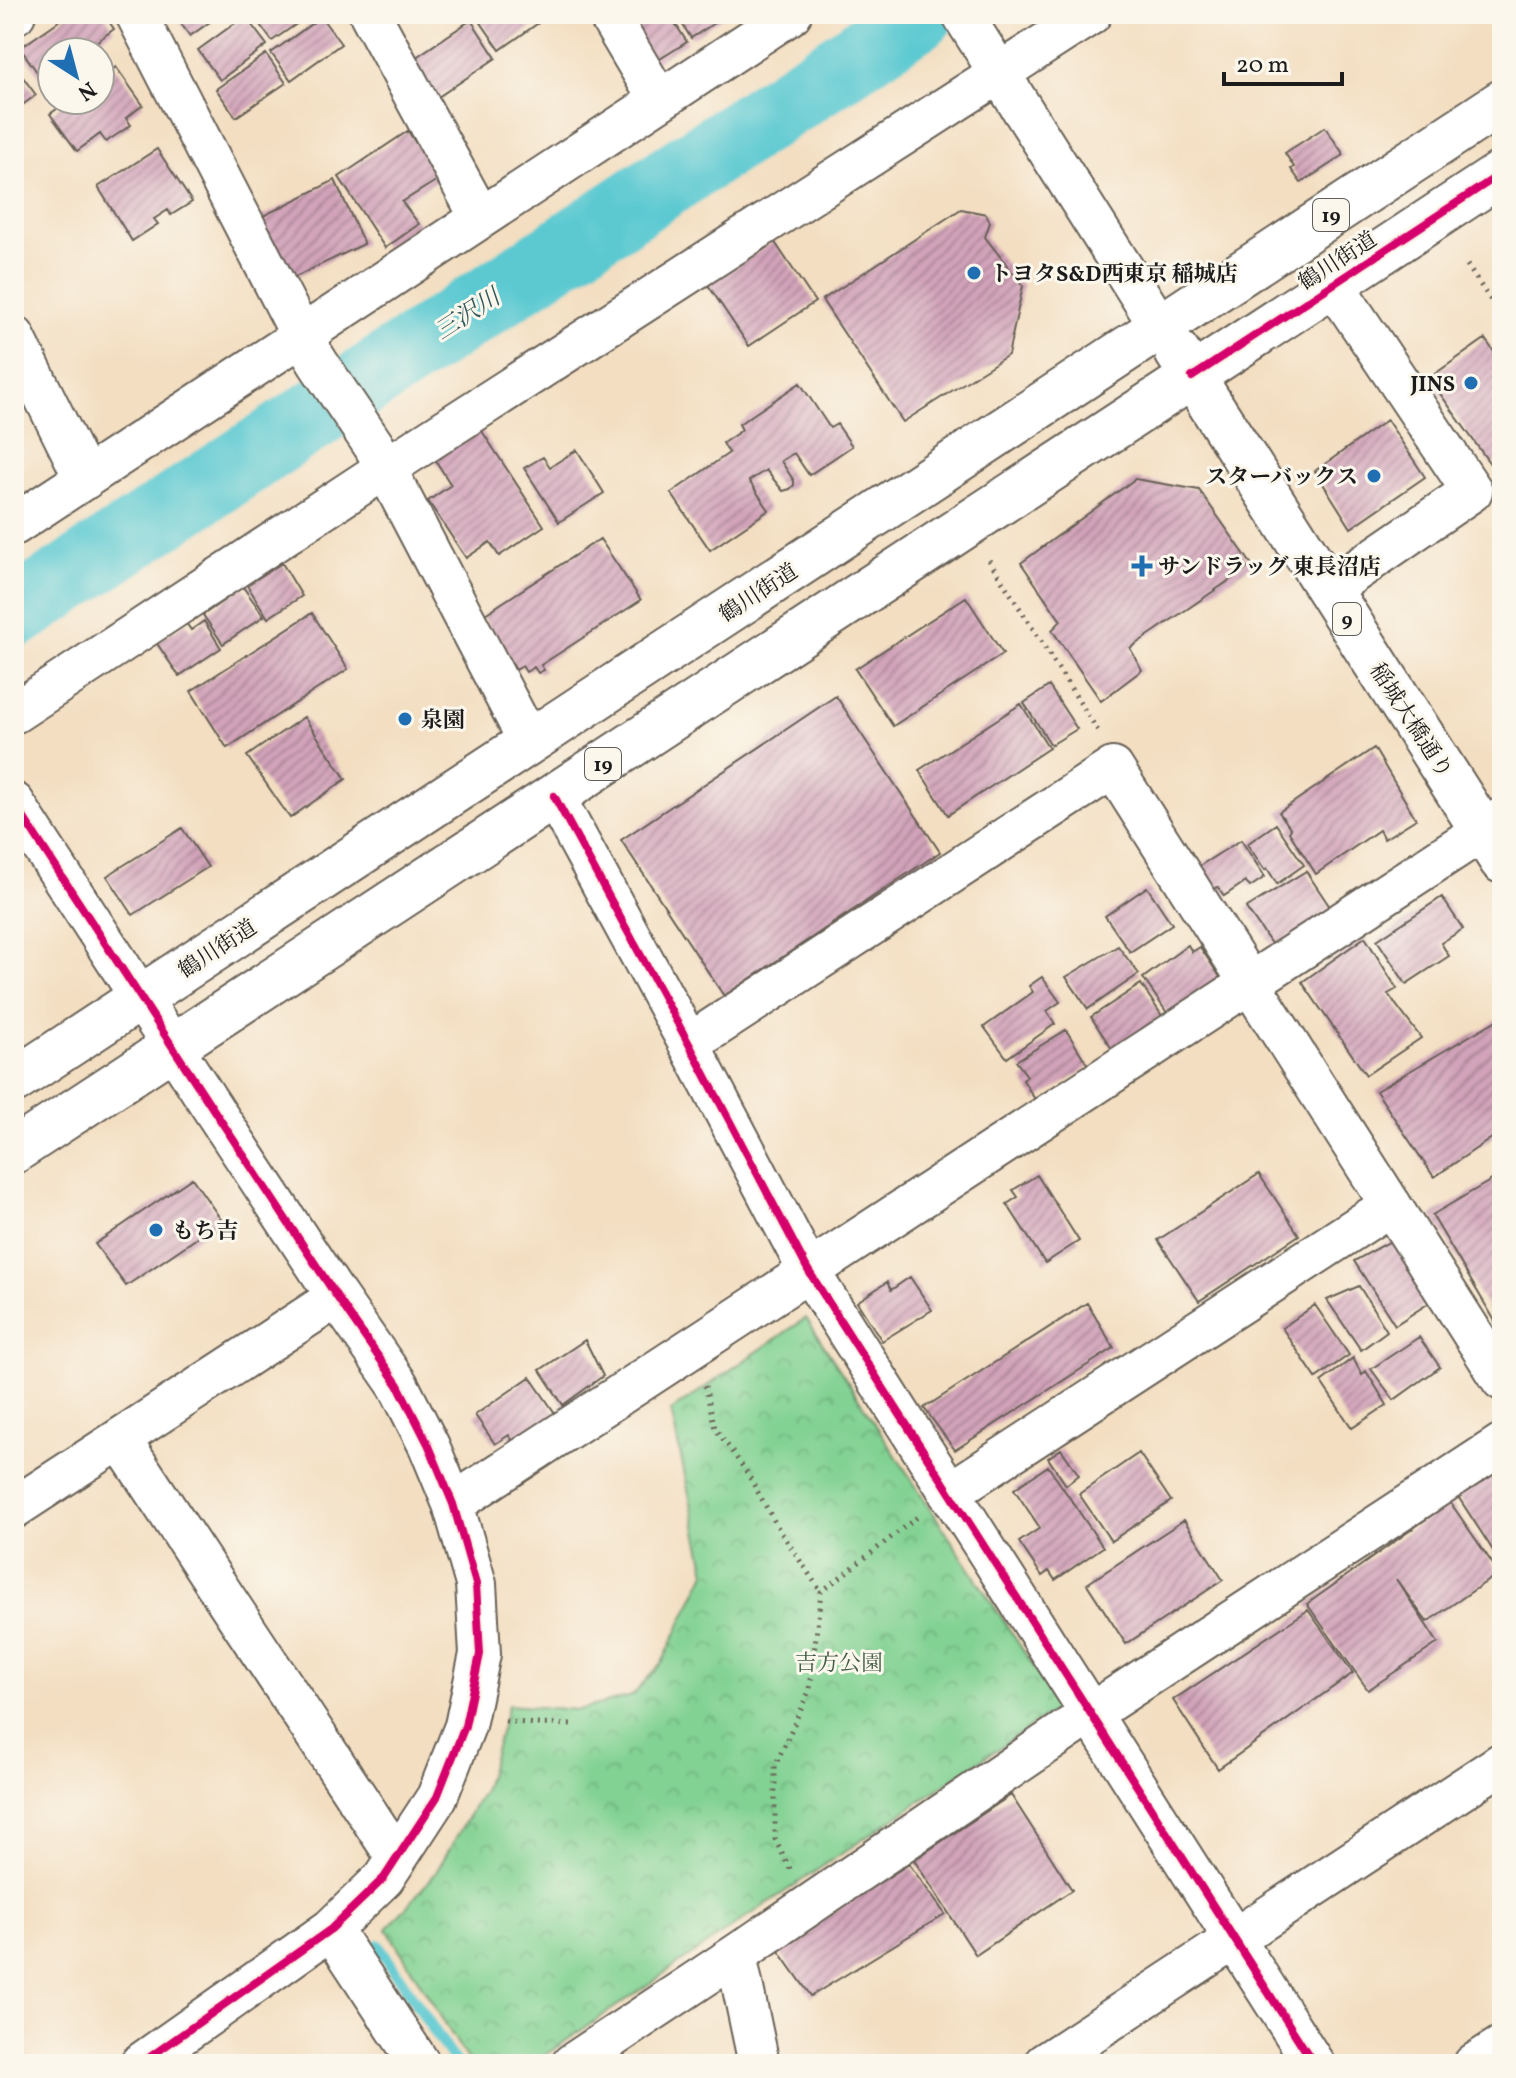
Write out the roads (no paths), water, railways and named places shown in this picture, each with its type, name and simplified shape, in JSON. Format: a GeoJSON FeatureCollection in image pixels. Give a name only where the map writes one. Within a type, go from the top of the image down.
{"type":"FeatureCollection","features":[{"type":"Feature","properties":{"kind":"main road","name":"鶴川街道"},"geometry":{"type":"LineString","coordinates":[[14,1081],[1502,102]]}},
{"type":"Feature","properties":{"kind":"main road","name":"鶴川街道"},"geometry":{"type":"LineString","coordinates":[[14,1151],[1502,173]]}},
{"type":"Feature","properties":{"kind":"main road","name":"9"},"geometry":{"type":"LineString","coordinates":[[1160,327],[1192,377]]}},
{"type":"Feature","properties":{"kind":"main road","name":"稲城大橋通り"},"geometry":{"type":"LineString","coordinates":[[1192,377],[1328,590],[1496,837]]}},
{"type":"Feature","properties":{"kind":"street"},"geometry":{"type":"LineString","coordinates":[[136,14],[310,350],[380,457],[529,742]]}},
{"type":"Feature","properties":{"kind":"street"},"geometry":{"type":"LineString","coordinates":[[370,14],[480,217]]}},
{"type":"Feature","properties":{"kind":"street"},"geometry":{"type":"LineString","coordinates":[[608,14],[659,100]]}},
{"type":"Feature","properties":{"kind":"street"},"geometry":{"type":"LineString","coordinates":[[14,525],[85,479],[310,350],[480,217],[791,14]]}},
{"type":"Feature","properties":{"kind":"street"},"geometry":{"type":"LineString","coordinates":[[962,14],[1160,327]]}},
{"type":"Feature","properties":{"kind":"street"},"geometry":{"type":"LineString","coordinates":[[14,713],[380,457],[992,60],[1091,14]]}},
{"type":"Feature","properties":{"kind":"street"},"geometry":{"type":"LineString","coordinates":[[1328,590],[1472,491],[1333,284]]}},
{"type":"Feature","properties":{"kind":"street"},"geometry":{"type":"LineString","coordinates":[[14,336],[85,479]]}},
{"type":"Feature","properties":{"kind":"street"},"geometry":{"type":"LineString","coordinates":[[689,1044],[1113,768],[1502,1380]]}},
{"type":"Feature","properties":{"kind":"street"},"geometry":{"type":"LineString","coordinates":[[554,796],[808,1270],[1314,2064]]}},
{"type":"Feature","properties":{"kind":"street"},"geometry":{"type":"LineString","coordinates":[[14,803],[337,1297],[398,1385],[429,1446],[453,1504],[476,1584],[480,1654],[465,1726],[437,1797],[384,1878],[331,1929],[140,2064]]}},
{"type":"Feature","properties":{"kind":"street"},"geometry":{"type":"LineString","coordinates":[[453,1504],[1250,982],[1496,837]]}},
{"type":"Feature","properties":{"kind":"street"},"geometry":{"type":"LineString","coordinates":[[949,1493],[1391,1205]]}},
{"type":"Feature","properties":{"kind":"street"},"geometry":{"type":"LineString","coordinates":[[14,1508],[337,1297]]}},
{"type":"Feature","properties":{"kind":"street"},"geometry":{"type":"LineString","coordinates":[[120,1439],[397,1858]]}},
{"type":"Feature","properties":{"kind":"street"},"geometry":{"type":"LineString","coordinates":[[572,2064],[1090,1714],[1502,1444]]}},
{"type":"Feature","properties":{"kind":"street"},"geometry":{"type":"LineString","coordinates":[[1044,2064],[1502,1763]]}},
{"type":"Feature","properties":{"kind":"street"},"geometry":{"type":"LineString","coordinates":[[331,1929],[420,2064]]}},
{"type":"Feature","properties":{"kind":"street"},"geometry":{"type":"LineString","coordinates":[[736,1955],[759,2064]]}},
{"type":"Feature","properties":{"kind":"street"},"geometry":{"type":"LineString","coordinates":[[1474,2064],[1502,2046]]}},
{"type":"Feature","properties":{"kind":"waterway","name":"三沢川"},"geometry":{"type":"LineString","coordinates":[[14,614],[920,14]]}},
{"type":"Feature","properties":{"kind":"waterway"},"geometry":{"type":"LineString","coordinates":[[378,1945],[456,2064]]}},
{"type":"Feature","properties":{"kind":"place","name":"トヨタS&D西東京 稲城店"},"geometry":{"type":"Point","coordinates":[974,273]}},
{"type":"Feature","properties":{"kind":"place","name":"JINS"},"geometry":{"type":"Point","coordinates":[1471,383]}},
{"type":"Feature","properties":{"kind":"place","name":"スターバックス"},"geometry":{"type":"Point","coordinates":[1374,476]}},
{"type":"Feature","properties":{"kind":"place","name":"サンドラッグ 東長沼店"},"geometry":{"type":"Point","coordinates":[1142,566]}},
{"type":"Feature","properties":{"kind":"place","name":"泉園"},"geometry":{"type":"Point","coordinates":[405,719]}},
{"type":"Feature","properties":{"kind":"place","name":"もち吉"},"geometry":{"type":"Point","coordinates":[156,1230]}},
{"type":"Feature","properties":{"kind":"park label","name":"吉方公園"},"geometry":{"type":"Point","coordinates":[839,1662]}}]}
